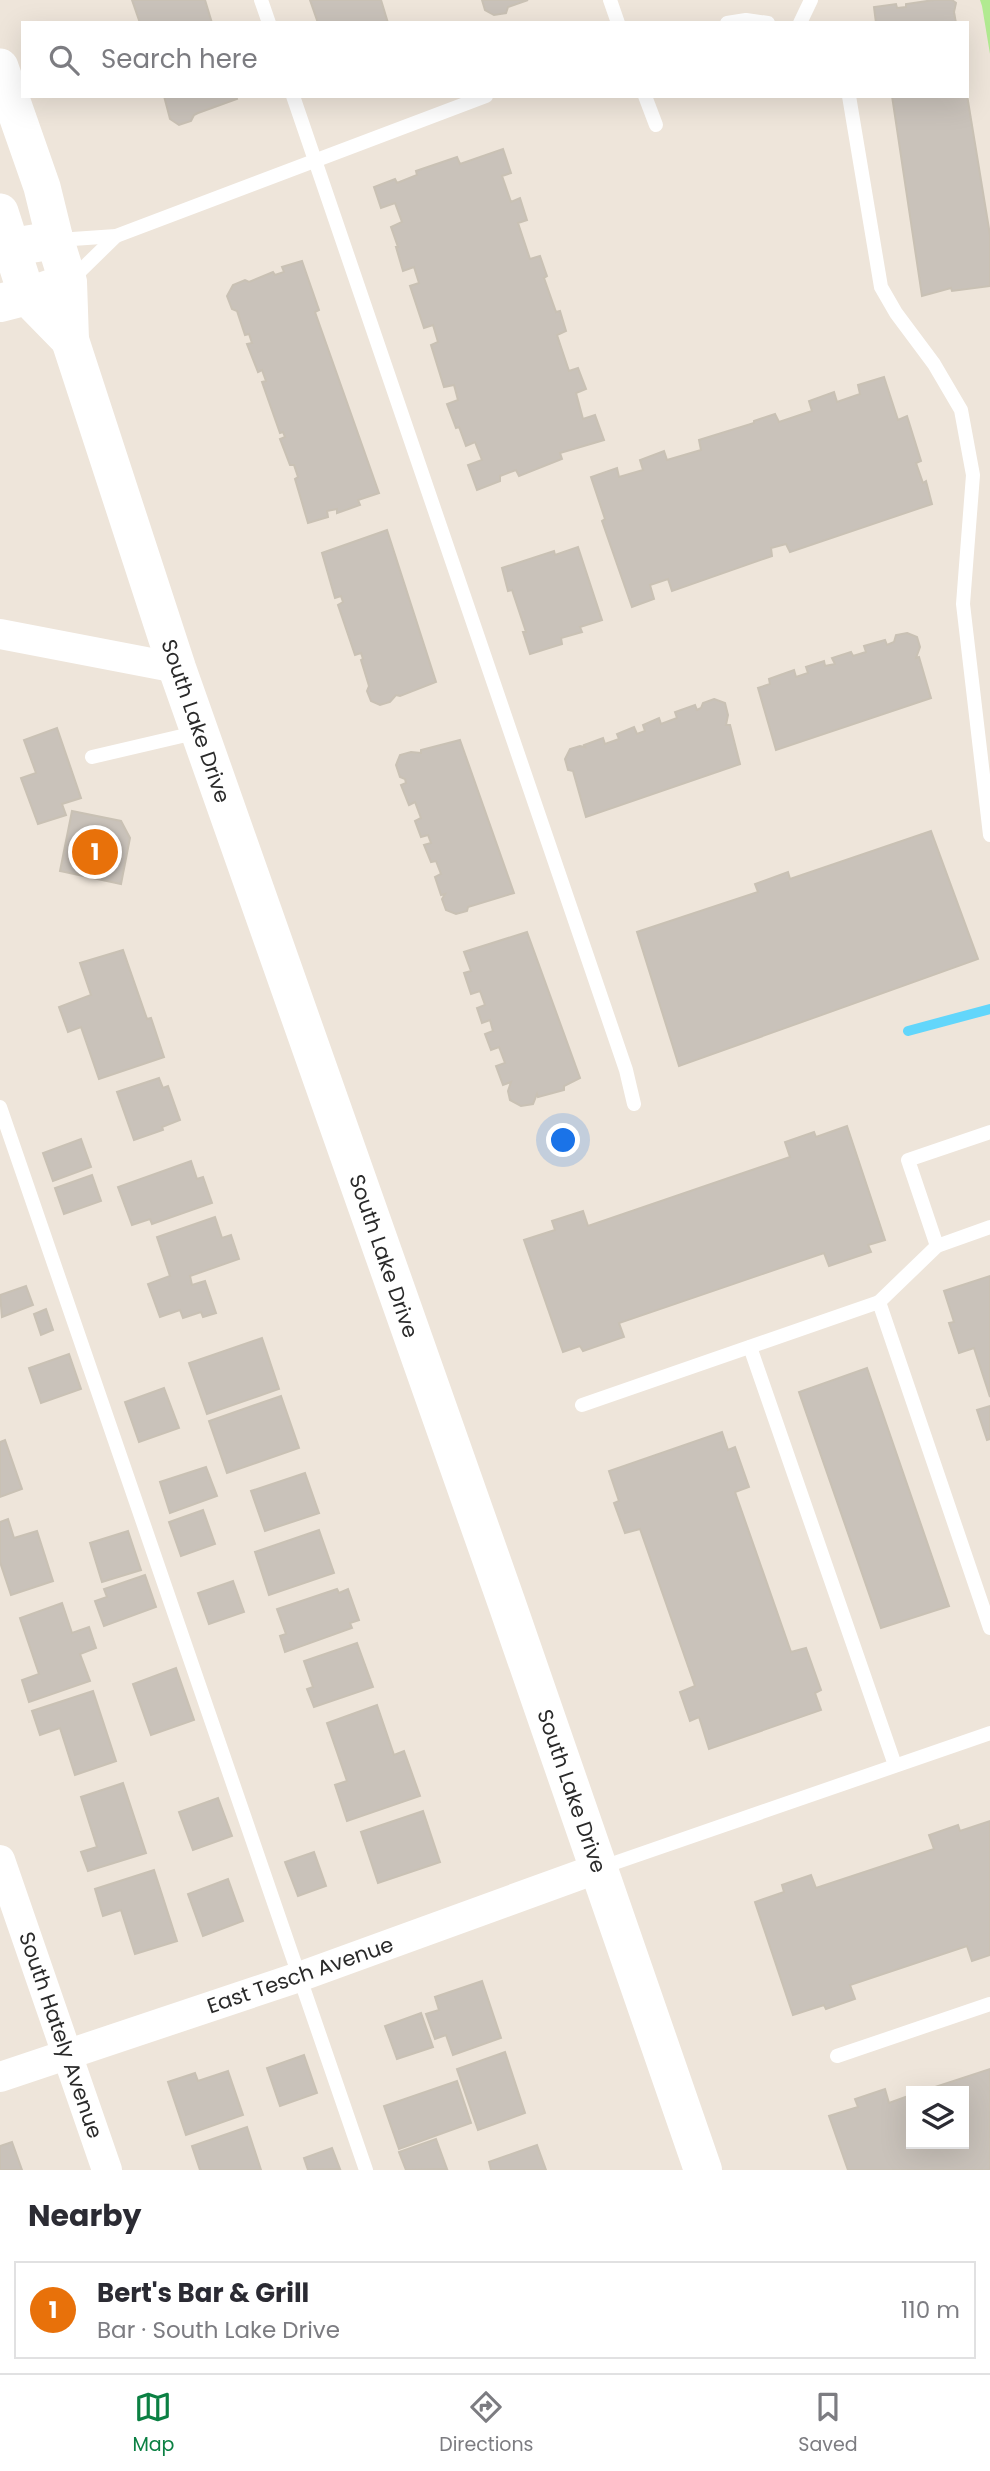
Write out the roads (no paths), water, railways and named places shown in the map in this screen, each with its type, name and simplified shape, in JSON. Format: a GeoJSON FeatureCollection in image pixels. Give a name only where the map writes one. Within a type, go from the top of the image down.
{"type":"FeatureCollection","features":[{"type":"Feature","properties":{"kind":"main road"},"geometry":{"type":"LineString","coordinates":[[6,248],[55,240]]}},
{"type":"Feature","properties":{"kind":"main road","name":"South Lake Drive"},"geometry":{"type":"LineString","coordinates":[[55,240],[68,282],[69,340],[177,668],[703,2170]]}},
{"type":"Feature","properties":{"kind":"main road","name":"South Lake Drive"},"geometry":{"type":"LineString","coordinates":[[13,299],[69,340]]}},
{"type":"Feature","properties":{"kind":"street","name":"South Lake Drive"},"geometry":{"type":"LineString","coordinates":[[0,67],[41,187],[55,240]]}},
{"type":"Feature","properties":{"kind":"street","name":"South Lake Drive"},"geometry":{"type":"LineString","coordinates":[[0,212],[13,299]]}},
{"type":"Feature","properties":{"kind":"street"},"geometry":{"type":"LineString","coordinates":[[13,299],[68,282]]}},
{"type":"Feature","properties":{"kind":"street"},"geometry":{"type":"LineString","coordinates":[[0,634],[177,668]]}},
{"type":"Feature","properties":{"kind":"street","name":"South Hately Avenue"},"geometry":{"type":"LineString","coordinates":[[0,1860],[69,2053],[107,2170]]}},
{"type":"Feature","properties":{"kind":"street","name":"East Tesch Avenue"},"geometry":{"type":"LineString","coordinates":[[0,2077],[299,1977],[599,1868]]}},
{"type":"Feature","properties":{"kind":"lane"},"geometry":{"type":"LineString","coordinates":[[261,0],[268,21]]}},
{"type":"Feature","properties":{"kind":"lane"},"geometry":{"type":"LineString","coordinates":[[610,0],[617,21]]}},
{"type":"Feature","properties":{"kind":"lane"},"geometry":{"type":"LineString","coordinates":[[801,21],[811,0]]}},
{"type":"Feature","properties":{"kind":"lane"},"geometry":{"type":"LineString","coordinates":[[294,98],[626,1070],[634,1104]]}},
{"type":"Feature","properties":{"kind":"lane"},"geometry":{"type":"LineString","coordinates":[[55,240],[116,236],[481,98]]}},
{"type":"Feature","properties":{"kind":"lane"},"geometry":{"type":"LineString","coordinates":[[646,98],[656,125]]}},
{"type":"Feature","properties":{"kind":"lane"},"geometry":{"type":"LineString","coordinates":[[849,98],[881,287],[896,313],[934,364],[961,410],[973,475],[963,604],[990,835]]}},
{"type":"Feature","properties":{"kind":"lane"},"geometry":{"type":"LineString","coordinates":[[68,282],[116,236]]}},
{"type":"Feature","properties":{"kind":"lane"},"geometry":{"type":"LineString","coordinates":[[92,757],[200,732]]}},
{"type":"Feature","properties":{"kind":"lane"},"geometry":{"type":"LineString","coordinates":[[0,1107],[366,2170]]}},
{"type":"Feature","properties":{"kind":"lane"},"geometry":{"type":"LineString","coordinates":[[937,1246],[908,1160],[990,1132]]}},
{"type":"Feature","properties":{"kind":"lane"},"geometry":{"type":"LineString","coordinates":[[582,1405],[879,1303],[937,1246],[990,1227]]}},
{"type":"Feature","properties":{"kind":"lane"},"geometry":{"type":"LineString","coordinates":[[879,1303],[990,1628]]}},
{"type":"Feature","properties":{"kind":"lane"},"geometry":{"type":"LineString","coordinates":[[750,1347],[895,1765]]}},
{"type":"Feature","properties":{"kind":"lane"},"geometry":{"type":"LineString","coordinates":[[599,1868],[990,1733]]}},
{"type":"Feature","properties":{"kind":"lane"},"geometry":{"type":"LineString","coordinates":[[837,2056],[990,2004]]}},
{"type":"Feature","properties":{"kind":"waterway"},"geometry":{"type":"LineString","coordinates":[[908,1031],[990,1009]]}},
{"type":"Feature","properties":{"kind":"place","name":"Bert's Bar & Grill"},"geometry":{"type":"Point","coordinates":[95,852]}}]}
